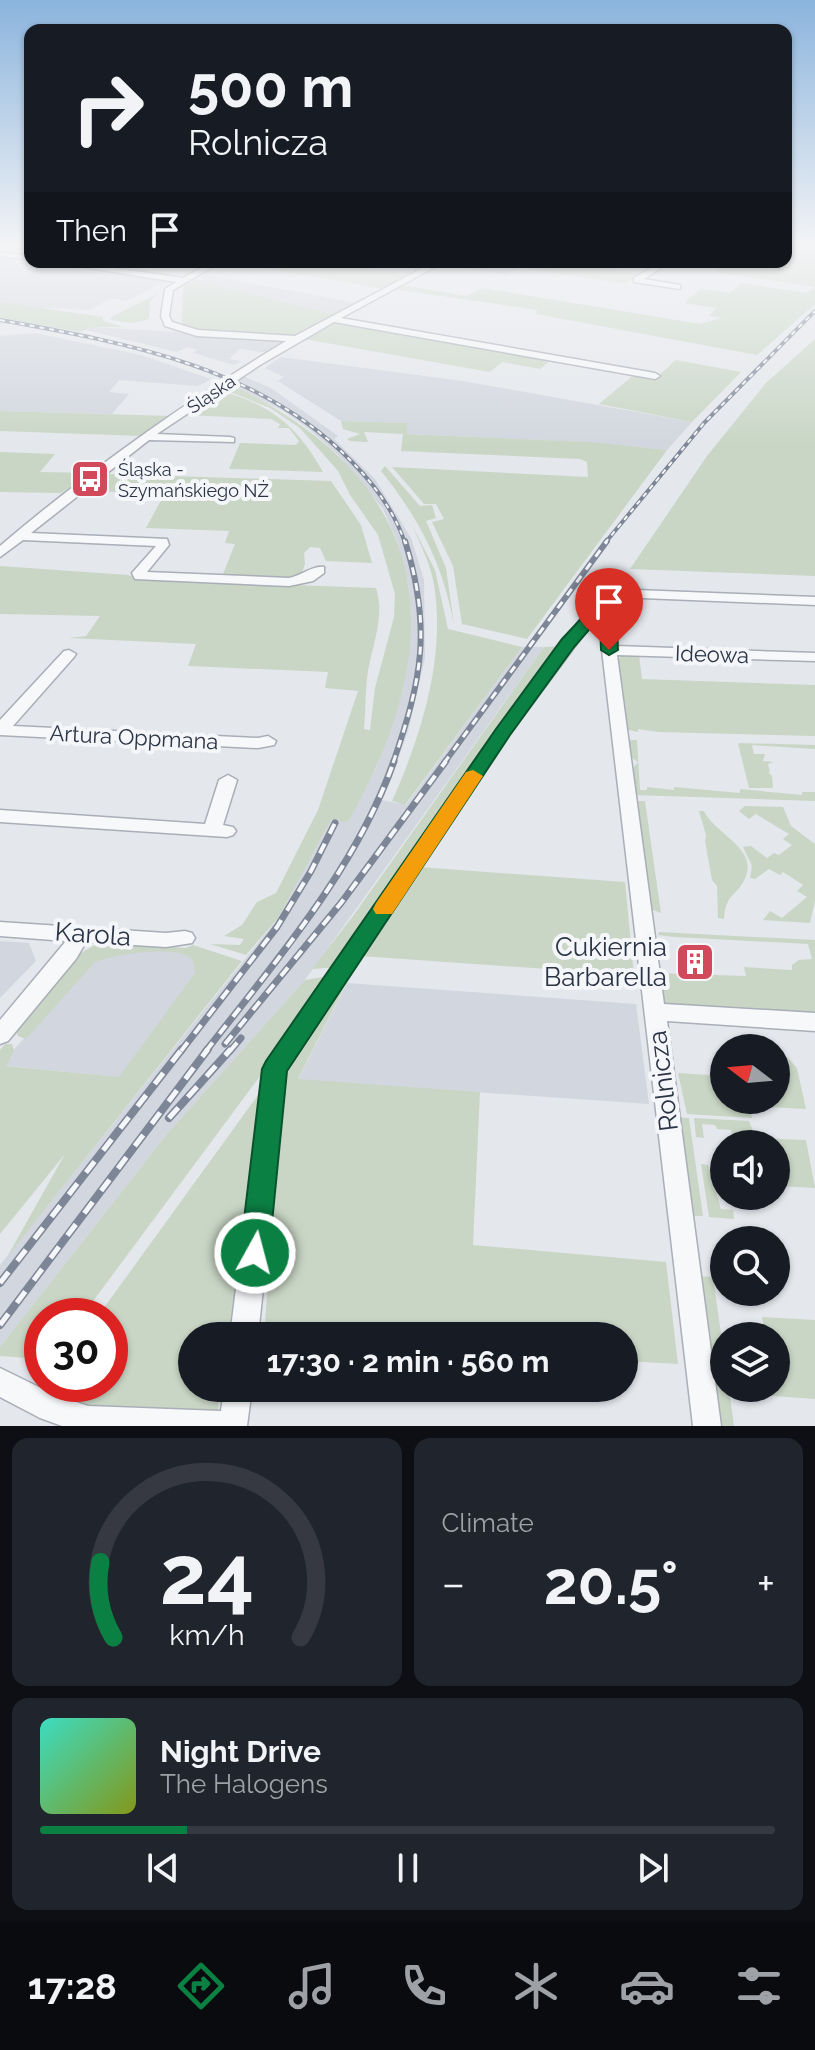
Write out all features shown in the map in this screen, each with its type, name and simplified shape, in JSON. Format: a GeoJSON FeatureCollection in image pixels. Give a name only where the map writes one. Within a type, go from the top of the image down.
{"type":"FeatureCollection","features":[{"type":"Feature","properties":{"kind":"street"},"geometry":{"type":"LineString","coordinates":[[165,312],[168,324],[197,333],[296,339]]}},
{"type":"Feature","properties":{"kind":"street","name":"Śląska"},"geometry":{"type":"LineString","coordinates":[[0,553],[62,499],[149,437],[296,339],[347,312]]}},
{"type":"Feature","properties":{"kind":"street"},"geometry":{"type":"LineString","coordinates":[[333,319],[655,376]]}},
{"type":"Feature","properties":{"kind":"street"},"geometry":{"type":"LineString","coordinates":[[149,437],[230,440]]}},
{"type":"Feature","properties":{"kind":"street"},"geometry":{"type":"LineString","coordinates":[[19,536],[159,541],[163,545],[139,573],[140,576],[289,582],[308,578],[319,570]]}},
{"type":"Feature","properties":{"kind":"street"},"geometry":{"type":"LineString","coordinates":[[246,1322],[275,1069],[511,720],[594,611],[610,602],[815,601]]}},
{"type":"Feature","properties":{"kind":"street","name":"Rolnicza"},"geometry":{"type":"LineString","coordinates":[[610,602],[609,650],[707,1426]]}},
{"type":"Feature","properties":{"kind":"street","name":"Ideowa"},"geometry":{"type":"LineString","coordinates":[[609,650],[815,657]]}},
{"type":"Feature","properties":{"kind":"street"},"geometry":{"type":"LineString","coordinates":[[0,730],[69,654]]}},
{"type":"Feature","properties":{"kind":"street","name":"Artura Oppmana"},"geometry":{"type":"LineString","coordinates":[[0,730],[258,743],[268,741]]}},
{"type":"Feature","properties":{"kind":"street"},"geometry":{"type":"LineString","coordinates":[[0,816],[220,830],[228,780]]}},
{"type":"Feature","properties":{"kind":"street","name":"Karola"},"geometry":{"type":"LineString","coordinates":[[0,929],[166,940],[185,938]]}},
{"type":"Feature","properties":{"kind":"street"},"geometry":{"type":"LineString","coordinates":[[0,1035],[69,954],[81,933]]}},
{"type":"Feature","properties":{"kind":"street"},"geometry":{"type":"LineString","coordinates":[[655,1012],[815,1022]]}},
{"type":"Feature","properties":{"kind":"street"},"geometry":{"type":"LineString","coordinates":[[0,1382],[50,1408],[88,1420],[226,1426]]}},
{"type":"Feature","properties":{"kind":"street"},"geometry":{"type":"LineString","coordinates":[[233,1426],[236,1402]]}},
{"type":"Feature","properties":{"kind":"shaded area"},"geometry":{"type":"Polygon","coordinates":[[[92,327],[287,341],[269,353],[240,349],[229,359],[241,361],[234,365],[193,353],[197,350],[187,347],[177,352],[86,330],[92,327]]]}},
{"type":"Feature","properties":{"kind":"shaded area"},"geometry":{"type":"Polygon","coordinates":[[[35,333],[141,355],[211,379],[198,386],[119,380],[109,392],[129,394],[112,414],[0,411],[0,336],[35,333]]]}},
{"type":"Feature","properties":{"kind":"shaded area"},"geometry":{"type":"Polygon","coordinates":[[[281,357],[463,381],[692,422],[667,450],[589,442],[407,434],[407,423],[341,421],[278,381],[284,377],[265,368],[281,357]]]}},
{"type":"Feature","properties":{"kind":"shaded area"},"geometry":{"type":"Polygon","coordinates":[[[243,376],[271,388],[338,436],[334,439],[375,479],[411,538],[424,580],[425,658],[408,732],[382,800],[406,805],[522,647],[544,647],[305,980],[167,1134],[38,1298],[24,1298],[24,1316],[0,1347],[0,1265],[278,918],[331,819],[348,822],[376,768],[403,689],[411,614],[409,588],[397,541],[383,509],[338,455],[309,429],[285,412],[230,384],[243,376]]]}},
{"type":"Feature","properties":{"kind":"shaded area"},"geometry":{"type":"Polygon","coordinates":[[[0,941],[29,943],[36,961],[0,998],[0,941]]]}},
{"type":"Feature","properties":{"kind":"shaded area"},"geometry":{"type":"Polygon","coordinates":[[[105,948],[188,951],[217,960],[126,1078],[0,1065],[105,948]]]}},
{"type":"Feature","properties":{"kind":"shaded area"},"geometry":{"type":"Polygon","coordinates":[[[347,983],[636,1004],[649,1104],[298,1080],[347,983]]]}},
{"type":"Feature","properties":{"kind":"green space"},"geometry":{"type":"Polygon","coordinates":[[[0,312],[66,312],[103,317],[103,321],[123,327],[92,327],[80,332],[0,318],[0,312]]]}},
{"type":"Feature","properties":{"kind":"green space"},"geometry":{"type":"Polygon","coordinates":[[[122,312],[149,312],[149,319],[133,323],[110,320],[122,312]]]}},
{"type":"Feature","properties":{"kind":"green space"},"geometry":{"type":"Polygon","coordinates":[[[182,312],[322,312],[336,315],[292,336],[209,332],[182,327],[182,312]]]}},
{"type":"Feature","properties":{"kind":"green space"},"geometry":{"type":"Polygon","coordinates":[[[537,312],[625,312],[700,324],[722,318],[709,316],[713,312],[806,312],[757,355],[536,314],[537,312]]]}},
{"type":"Feature","properties":{"kind":"green space"},"geometry":{"type":"Polygon","coordinates":[[[339,321],[552,359],[540,369],[502,362],[490,372],[304,339],[339,321]]]}},
{"type":"Feature","properties":{"kind":"green space"},"geometry":{"type":"Polygon","coordinates":[[[815,339],[815,576],[630,569],[707,456],[766,383],[815,339]]]}},
{"type":"Feature","properties":{"kind":"green space"},"geometry":{"type":"Polygon","coordinates":[[[676,360],[741,372],[692,422],[599,404],[635,374],[656,378],[676,360]]]}},
{"type":"Feature","properties":{"kind":"green space"},"geometry":{"type":"Polygon","coordinates":[[[230,384],[298,423],[349,467],[385,516],[405,570],[411,627],[403,688],[382,754],[348,822],[331,820],[278,918],[246,955],[210,944],[240,945],[244,939],[224,936],[242,925],[257,902],[276,893],[318,810],[358,691],[325,688],[328,672],[188,666],[196,644],[69,638],[86,636],[100,616],[0,614],[0,566],[128,575],[138,579],[376,588],[379,619],[366,685],[364,729],[370,730],[375,688],[394,617],[395,594],[378,535],[350,495],[338,471],[300,428],[270,408],[223,389],[230,384]]]}},
{"type":"Feature","properties":{"kind":"green space"},"geometry":{"type":"Polygon","coordinates":[[[220,391],[254,403],[281,420],[304,442],[323,472],[229,469],[240,443],[296,445],[299,441],[289,428],[278,428],[280,424],[271,419],[187,415],[220,391]]]}},
{"type":"Feature","properties":{"kind":"green space"},"geometry":{"type":"Polygon","coordinates":[[[0,411],[171,416],[142,436],[0,431],[0,411]]]}},
{"type":"Feature","properties":{"kind":"green space"},"geometry":{"type":"Polygon","coordinates":[[[341,421],[407,423],[407,434],[591,442],[667,450],[527,639],[462,624],[453,566],[432,522],[444,519],[436,504],[424,504],[392,467],[588,477],[587,462],[580,459],[401,451],[403,434],[364,432],[368,442],[350,441],[347,439],[360,434],[343,429],[341,421]]]}},
{"type":"Feature","properties":{"kind":"green space"},"geometry":{"type":"Polygon","coordinates":[[[0,452],[55,454],[40,472],[91,473],[61,493],[0,492],[0,452]]]}},
{"type":"Feature","properties":{"kind":"green space"},"geometry":{"type":"Polygon","coordinates":[[[385,466],[420,506],[432,505],[436,518],[426,521],[446,568],[454,625],[436,562],[418,525],[381,471],[385,466]]]}},
{"type":"Feature","properties":{"kind":"green space"},"geometry":{"type":"Polygon","coordinates":[[[109,474],[331,481],[361,525],[372,563],[326,561],[320,548],[310,547],[304,553],[305,564],[301,575],[284,579],[221,579],[235,544],[225,543],[229,531],[146,528],[165,493],[86,491],[109,474]]]}},
{"type":"Feature","properties":{"kind":"green space"},"geometry":{"type":"Polygon","coordinates":[[[413,527],[435,570],[448,629],[522,647],[405,805],[392,801],[421,724],[437,640],[433,578],[413,527]]]}},
{"type":"Feature","properties":{"kind":"green space"},"geometry":{"type":"Polygon","coordinates":[[[562,646],[340,967],[312,969],[544,647],[562,646]]]}},
{"type":"Feature","properties":{"kind":"green space"},"geometry":{"type":"Polygon","coordinates":[[[622,655],[639,655],[642,679],[815,685],[815,736],[638,729],[638,732],[624,729],[617,661],[622,655]]]}},
{"type":"Feature","properties":{"kind":"green space"},"geometry":{"type":"Polygon","coordinates":[[[625,740],[637,740],[640,790],[647,790],[647,787],[674,790],[674,787],[740,793],[740,789],[802,795],[802,792],[815,792],[815,801],[633,795],[630,772],[638,762],[628,755],[625,740]]]}},
{"type":"Feature","properties":{"kind":"green space"},"geometry":{"type":"Polygon","coordinates":[[[738,743],[815,745],[815,749],[752,745],[754,754],[765,754],[763,761],[774,762],[768,764],[773,788],[749,788],[738,743]]]}},
{"type":"Feature","properties":{"kind":"green space"},"geometry":{"type":"Polygon","coordinates":[[[635,801],[645,801],[661,913],[648,908],[635,801]]]}},
{"type":"Feature","properties":{"kind":"green space"},"geometry":{"type":"Polygon","coordinates":[[[745,806],[783,807],[791,826],[815,844],[815,901],[810,923],[763,920],[770,911],[782,918],[807,897],[797,891],[803,885],[783,872],[780,875],[769,869],[755,879],[750,878],[752,866],[743,847],[751,846],[767,858],[774,853],[779,855],[792,845],[783,839],[789,834],[756,814],[749,819],[739,811],[745,806]]]}},
{"type":"Feature","properties":{"kind":"green space"},"geometry":{"type":"Polygon","coordinates":[[[699,811],[704,811],[740,849],[748,866],[743,883],[727,903],[724,919],[718,918],[717,886],[712,880],[706,835],[699,811]]]}},
{"type":"Feature","properties":{"kind":"green space"},"geometry":{"type":"Polygon","coordinates":[[[419,867],[625,882],[634,975],[360,956],[298,1079],[480,1092],[473,1245],[666,1262],[678,1364],[638,1362],[638,1322],[265,1322],[284,1076],[289,1055],[419,867]]]}},
{"type":"Feature","properties":{"kind":"green space"},"geometry":{"type":"Polygon","coordinates":[[[659,932],[815,940],[815,1017],[670,1007],[663,1001],[657,973],[746,976],[744,967],[792,970],[792,965],[799,960],[812,959],[808,944],[675,937],[658,935],[659,932]]]}},
{"type":"Feature","properties":{"kind":"green space"},"geometry":{"type":"Polygon","coordinates":[[[101,941],[186,948],[193,945],[242,961],[7,1257],[65,1154],[0,1234],[0,1050],[5,1044],[12,1044],[14,1051],[6,1066],[119,1077],[195,973],[193,961],[176,953],[130,954],[95,962],[26,1039],[18,1036],[16,1030],[78,955],[101,941]]]}},
{"type":"Feature","properties":{"kind":"green space"},"geometry":{"type":"Polygon","coordinates":[[[335,975],[95,1298],[38,1298],[167,1134],[305,980],[335,975]]]}},
{"type":"Feature","properties":{"kind":"green space"},"geometry":{"type":"Polygon","coordinates":[[[790,1060],[797,1068],[806,1109],[790,1108],[790,1060]]]}},
{"type":"Feature","properties":{"kind":"green space"},"geometry":{"type":"Polygon","coordinates":[[[678,1073],[710,1075],[710,1114],[751,1114],[752,1118],[687,1114],[678,1073]]]}},
{"type":"Feature","properties":{"kind":"green space"},"geometry":{"type":"Polygon","coordinates":[[[263,1088],[262,1148],[231,1322],[178,1322],[178,1402],[219,1402],[218,1411],[95,1408],[77,1402],[128,1402],[128,1298],[111,1298],[263,1088]]]}},
{"type":"Feature","properties":{"kind":"green space"},"geometry":{"type":"Polygon","coordinates":[[[675,1117],[689,1118],[703,1216],[688,1216],[675,1117]]]}},
{"type":"Feature","properties":{"kind":"green space"},"geometry":{"type":"Polygon","coordinates":[[[694,1118],[749,1121],[753,1130],[717,1129],[715,1125],[702,1124],[704,1138],[696,1137],[694,1118]]]}},
{"type":"Feature","properties":{"kind":"green space"},"geometry":{"type":"Polygon","coordinates":[[[790,1139],[806,1140],[815,1188],[790,1187],[790,1139]]]}},
{"type":"Feature","properties":{"kind":"green space"},"geometry":{"type":"Polygon","coordinates":[[[701,1164],[708,1165],[710,1172],[710,1210],[733,1210],[734,1219],[709,1217],[701,1164]]]}},
{"type":"Feature","properties":{"kind":"green space"},"geometry":{"type":"Polygon","coordinates":[[[697,1276],[710,1277],[710,1306],[717,1306],[719,1322],[710,1322],[710,1379],[697,1276]]]}},
{"type":"Feature","properties":{"kind":"green space"},"geometry":{"type":"Polygon","coordinates":[[[24,1316],[24,1358],[0,1356],[0,1347],[24,1316]]]}},
{"type":"Feature","properties":{"kind":"green space"},"geometry":{"type":"Polygon","coordinates":[[[762,1317],[815,1320],[815,1399],[790,1397],[790,1322],[763,1322],[762,1317]]]}},
{"type":"Feature","properties":{"kind":"green space"},"geometry":{"type":"Polygon","coordinates":[[[713,1402],[731,1402],[734,1426],[716,1426],[713,1402]]]}},
{"type":"Feature","properties":{"kind":"railway"},"geometry":{"type":"LineString","coordinates":[[605,543],[704,423],[814,312]]}},
{"type":"Feature","properties":{"kind":"railway"},"geometry":{"type":"LineString","coordinates":[[0,320],[142,350],[233,381],[275,403],[315,429],[352,462],[390,510],[405,543]]}},
{"type":"Feature","properties":{"kind":"railway"},"geometry":{"type":"LineString","coordinates":[[393,763],[411,705],[420,653],[419,601],[405,541]]}},
{"type":"Feature","properties":{"kind":"railway"},"geometry":{"type":"LineString","coordinates":[[444,763],[607,541]]}},
{"type":"Feature","properties":{"kind":"railway"},"geometry":{"type":"LineString","coordinates":[[206,1051],[286,949],[336,877],[378,801],[394,761]]}},
{"type":"Feature","properties":{"kind":"railway"},"geometry":{"type":"LineString","coordinates":[[225,1044],[341,903],[446,761]]}},
{"type":"Feature","properties":{"kind":"railway"},"geometry":{"type":"LineString","coordinates":[[181,1051],[277,927],[311,871],[335,823]]}},
{"type":"Feature","properties":{"kind":"railway"},"geometry":{"type":"LineString","coordinates":[[230,1051],[241,1038]]}},
{"type":"Feature","properties":{"kind":"railway"},"geometry":{"type":"LineString","coordinates":[[0,1283],[182,1049]]}},
{"type":"Feature","properties":{"kind":"railway"},"geometry":{"type":"LineString","coordinates":[[0,1325],[208,1049]]}},
{"type":"Feature","properties":{"kind":"railway"},"geometry":{"type":"LineString","coordinates":[[169,1118],[231,1049]]}},
{"type":"Feature","properties":{"kind":"slow traffic"},"geometry":{"type":"LineString","coordinates":[[384,909],[473,776]]}},
{"type":"Feature","properties":{"kind":"place","name":"Śląska - Szymańskiego NŻ"},"geometry":{"type":"Point","coordinates":[90,479]}},
{"type":"Feature","properties":{"kind":"place","name":"Cukiernia Barbarella"},"geometry":{"type":"Point","coordinates":[695,962]}},
{"type":"Feature","properties":{"kind":"route"},"geometry":{"type":"LineString","coordinates":[[255,1253],[275,1069],[502,733],[594,611],[608,610],[609,650]]}}]}
